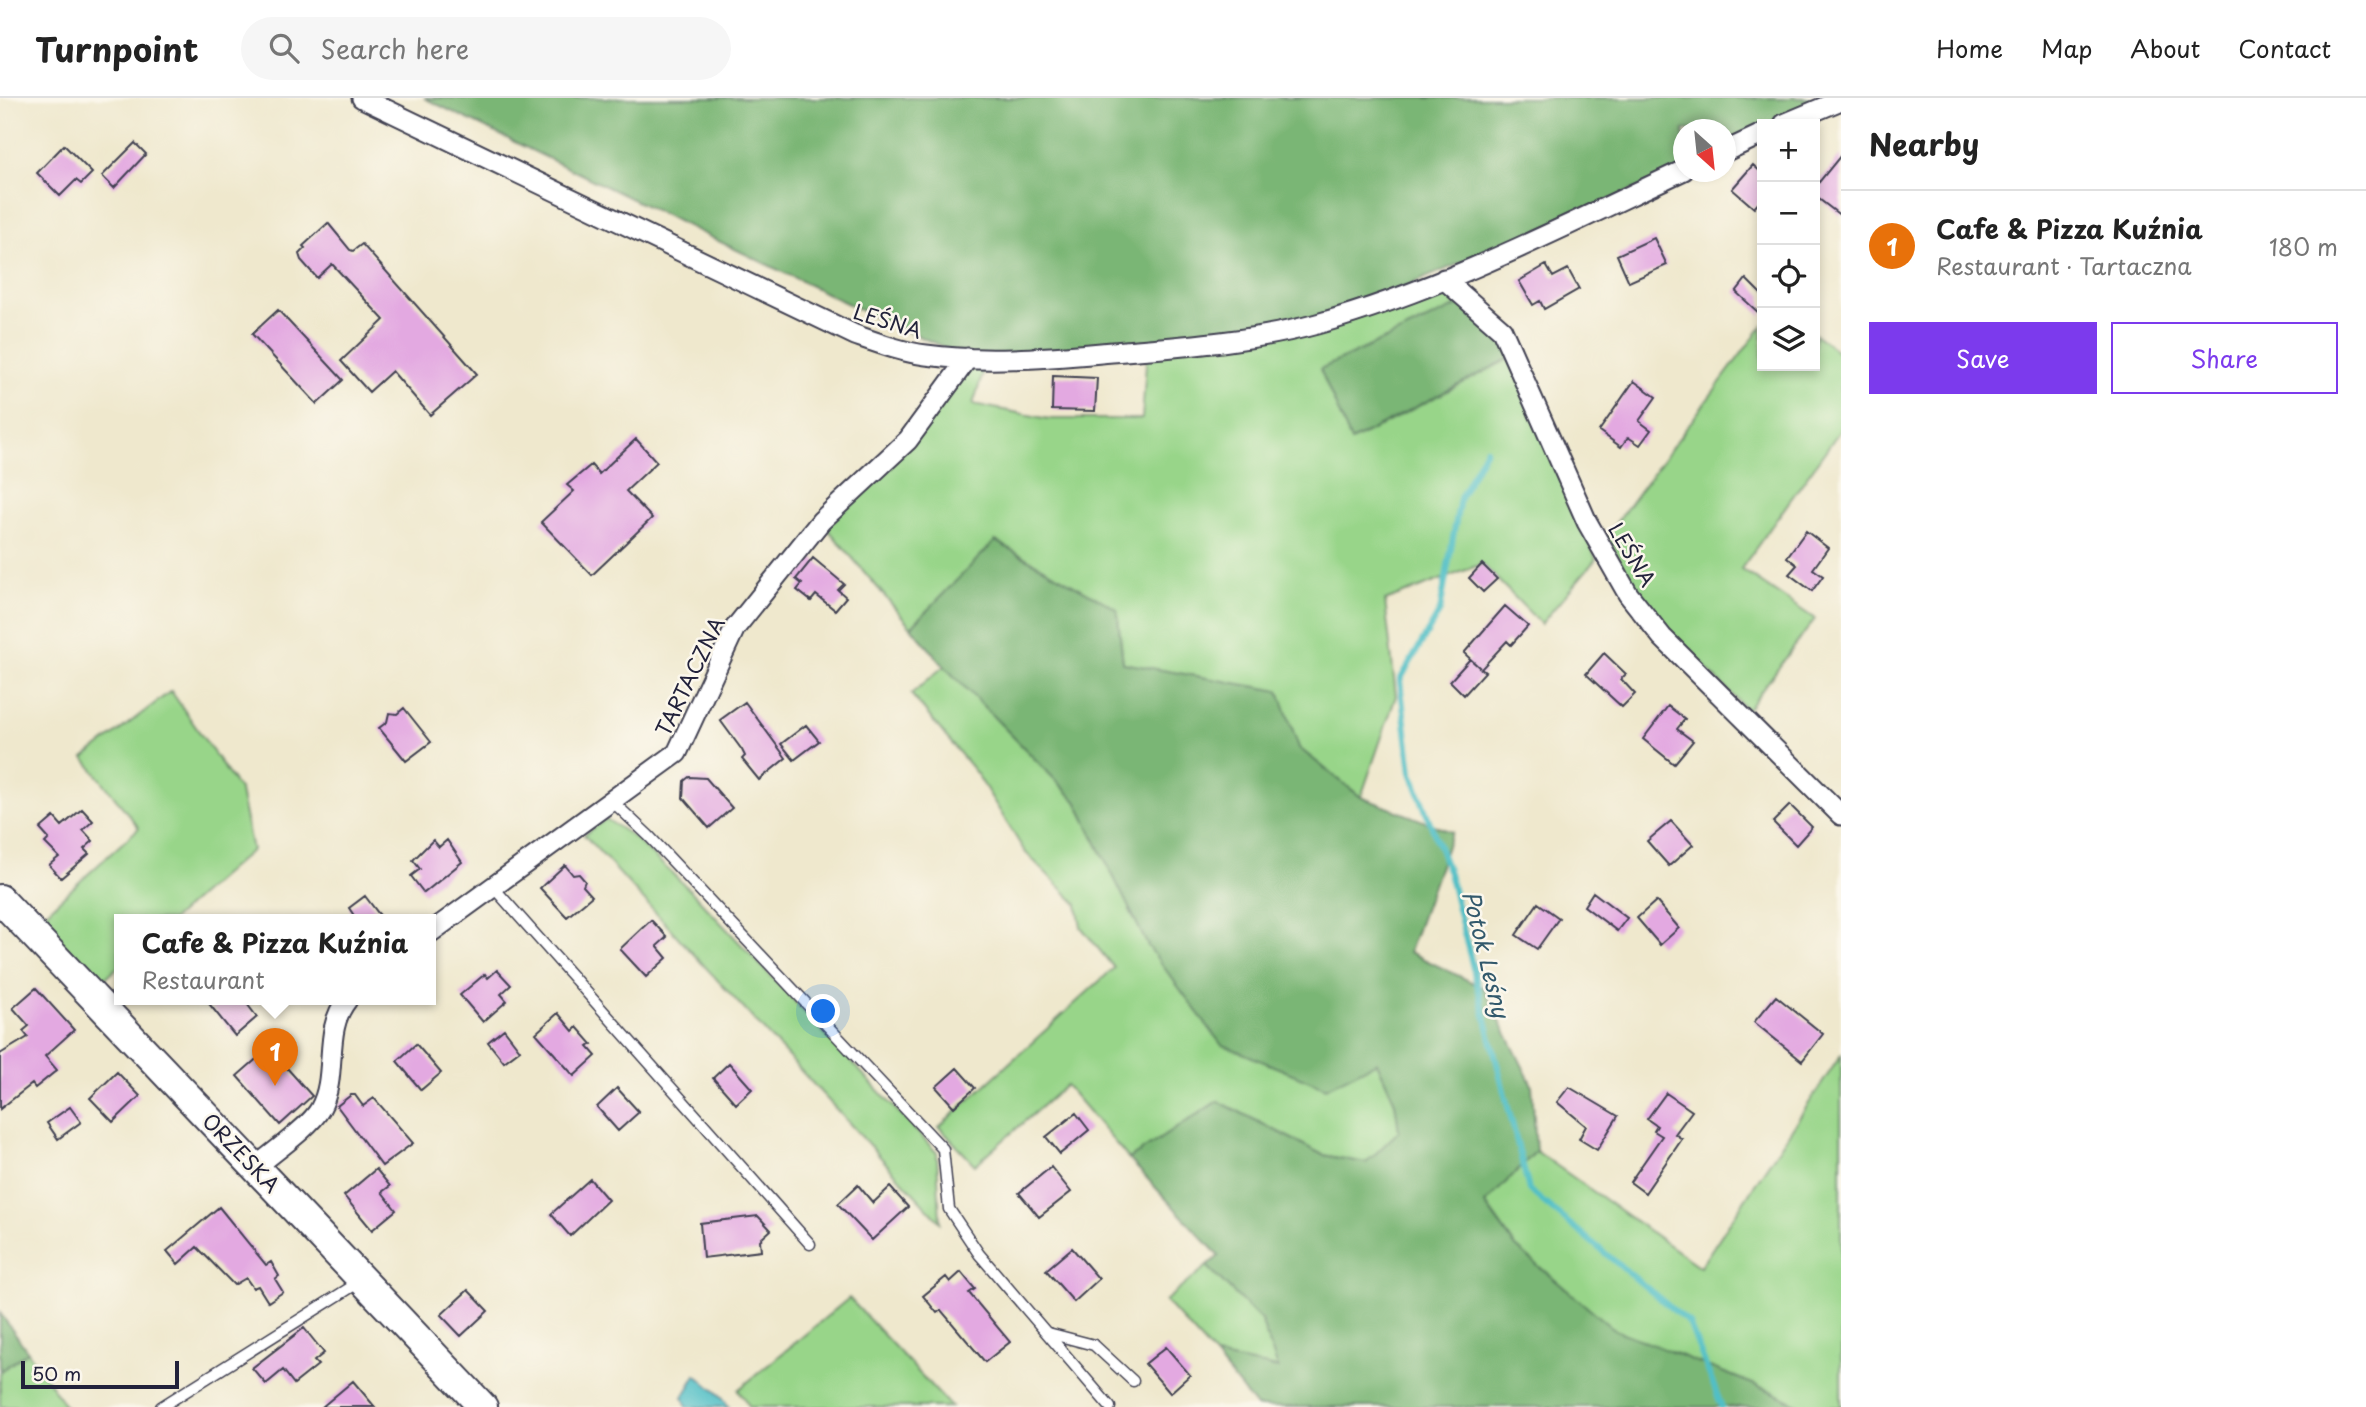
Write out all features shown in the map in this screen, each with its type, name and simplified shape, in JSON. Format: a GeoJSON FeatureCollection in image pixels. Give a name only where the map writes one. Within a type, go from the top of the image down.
{"type":"FeatureCollection","features":[{"type":"Feature","properties":{"kind":"street","name":"LEŚNA"},"geometry":{"type":"LineString","coordinates":[[362,98],[855,335],[926,355],[968,358],[1056,357],[1268,335],[1356,312],[1444,279],[1673,175]]}},
{"type":"Feature","properties":{"kind":"street"},"geometry":{"type":"LineString","coordinates":[[1796,119],[1841,100]]}},
{"type":"Feature","properties":{"kind":"street"},"geometry":{"type":"LineString","coordinates":[[1736,146],[1757,136]]}},
{"type":"Feature","properties":{"kind":"street","name":"LEŚNA"},"geometry":{"type":"LineString","coordinates":[[1444,279],[1502,330],[1587,522],[1628,594],[1662,637],[1841,815]]}},
{"type":"Feature","properties":{"kind":"street","name":"TARTACZNA"},"geometry":{"type":"LineString","coordinates":[[436,929],[677,753],[735,628],[821,521],[908,440],[968,358]]}},
{"type":"Feature","properties":{"kind":"street","name":"ORZESKA"},"geometry":{"type":"LineString","coordinates":[[0,899],[483,1407]]}},
{"type":"Feature","properties":{"kind":"street"},"geometry":{"type":"LineString","coordinates":[[256,1167],[319,1112],[326,1095],[335,1022],[344,1005]]}},
{"type":"Feature","properties":{"kind":"lane"},"geometry":{"type":"LineString","coordinates":[[612,801],[649,836],[943,1149],[948,1209],[979,1254],[1110,1407]]}},
{"type":"Feature","properties":{"kind":"lane"},"geometry":{"type":"LineString","coordinates":[[494,888],[810,1244]]}},
{"type":"Feature","properties":{"kind":"lane"},"geometry":{"type":"LineString","coordinates":[[161,1407],[362,1281]]}},
{"type":"Feature","properties":{"kind":"lane"},"geometry":{"type":"LineString","coordinates":[[1047,1333],[1094,1345],[1133,1381]]}},
{"type":"Feature","properties":{"kind":"green space"},"geometry":{"type":"Polygon","coordinates":[[[424,98],[1841,98],[1795,119],[1757,119],[1757,136],[1736,146],[1736,119],[1673,119],[1673,173],[1314,325],[968,358],[871,315],[424,98]]]}},
{"type":"Feature","properties":{"kind":"green space"},"geometry":{"type":"Polygon","coordinates":[[[1444,279],[1468,301],[1351,441],[1514,356],[1596,559],[1541,624],[1482,564],[1385,601],[1396,696],[1361,797],[1299,748],[1279,692],[1123,663],[1117,609],[996,541],[911,627],[821,521],[908,440],[968,358],[988,358],[973,404],[1049,419],[1142,419],[1147,349],[1444,279]]]}},
{"type":"Feature","properties":{"kind":"green space"},"geometry":{"type":"Polygon","coordinates":[[[1468,301],[1514,356],[1351,441],[1320,369],[1468,301]]]}},
{"type":"Feature","properties":{"kind":"green space"},"geometry":{"type":"Polygon","coordinates":[[[1757,333],[1757,371],[1820,371],[1820,338],[1841,354],[1841,429],[1741,569],[1815,619],[1747,710],[1667,628],[1630,580],[1607,535],[1757,333]]]}},
{"type":"Feature","properties":{"kind":"green space"},"geometry":{"type":"Polygon","coordinates":[[[995,541],[1117,609],[1123,663],[1279,691],[1299,748],[1361,797],[1452,832],[1409,952],[1484,988],[1532,1085],[1536,1151],[1485,1204],[1516,1247],[1613,1329],[1773,1392],[1801,1407],[1256,1407],[1215,1356],[1278,1368],[1261,1320],[1207,1266],[1219,1256],[1129,1159],[1218,1101],[1323,1155],[1366,1163],[1399,1131],[1395,1102],[1377,1062],[1326,1088],[1221,1044],[1148,946],[1076,801],[944,666],[911,627],[995,541]]]}},
{"type":"Feature","properties":{"kind":"green space"},"geometry":{"type":"Polygon","coordinates":[[[944,666],[1076,801],[1148,946],[1377,1062],[1395,1102],[1400,1131],[1366,1163],[1323,1155],[1218,1101],[1129,1159],[1066,1085],[975,1165],[939,1127],[1114,968],[1081,927],[1077,904],[1025,852],[977,774],[911,694],[944,666]]]}},
{"type":"Feature","properties":{"kind":"green space"},"geometry":{"type":"Polygon","coordinates":[[[171,691],[240,791],[252,850],[179,914],[114,914],[114,970],[95,987],[34,923],[139,828],[84,758],[171,691]]]}},
{"type":"Feature","properties":{"kind":"green space"},"geometry":{"type":"Polygon","coordinates":[[[606,819],[632,836],[691,891],[937,1153],[940,1222],[584,835],[606,819]]]}},
{"type":"Feature","properties":{"kind":"green space"},"geometry":{"type":"Polygon","coordinates":[[[1841,1055],[1841,1407],[1801,1407],[1773,1392],[1613,1330],[1516,1247],[1485,1203],[1536,1151],[1700,1267],[1841,1055]]]}},
{"type":"Feature","properties":{"kind":"green space"},"geometry":{"type":"Polygon","coordinates":[[[1207,1266],[1261,1320],[1278,1368],[1215,1356],[1165,1301],[1207,1266]]]}},
{"type":"Feature","properties":{"kind":"green space"},"geometry":{"type":"Polygon","coordinates":[[[849,1298],[951,1407],[750,1407],[738,1390],[849,1298]]]}},
{"type":"Feature","properties":{"kind":"green space"},"geometry":{"type":"Polygon","coordinates":[[[0,1313],[28,1352],[0,1371],[0,1313]]]}},
{"type":"Feature","properties":{"kind":"green space"},"geometry":{"type":"Polygon","coordinates":[[[28,1352],[66,1407],[0,1407],[0,1371],[28,1352]]]}},
{"type":"Feature","properties":{"kind":"water"},"geometry":{"type":"Polygon","coordinates":[[[696,1375],[722,1397],[729,1407],[687,1407],[683,1397],[696,1375]]]}},
{"type":"Feature","properties":{"kind":"building"},"geometry":{"type":"Polygon","coordinates":[[[135,143],[146,154],[114,188],[102,176],[135,143]]]}},
{"type":"Feature","properties":{"kind":"building"},"geometry":{"type":"Polygon","coordinates":[[[64,145],[92,173],[81,184],[76,180],[60,196],[37,173],[64,145]]]}},
{"type":"Feature","properties":{"kind":"building"},"geometry":{"type":"Polygon","coordinates":[[[1841,155],[1841,216],[1820,200],[1820,181],[1841,155]]]}},
{"type":"Feature","properties":{"kind":"building"},"geometry":{"type":"Polygon","coordinates":[[[1753,165],[1757,169],[1757,205],[1754,208],[1732,189],[1753,165]]]}},
{"type":"Feature","properties":{"kind":"building"},"geometry":{"type":"Polygon","coordinates":[[[328,223],[350,250],[353,251],[362,244],[477,374],[430,415],[392,371],[369,392],[341,361],[384,320],[332,264],[317,278],[301,260],[299,254],[305,248],[303,246],[328,223]]]}},
{"type":"Feature","properties":{"kind":"building"},"geometry":{"type":"Polygon","coordinates":[[[1654,238],[1667,265],[1629,282],[1617,255],[1654,238]]]}},
{"type":"Feature","properties":{"kind":"building"},"geometry":{"type":"Polygon","coordinates":[[[1546,265],[1553,277],[1568,269],[1579,289],[1544,309],[1540,301],[1533,305],[1519,281],[1546,265]]]}},
{"type":"Feature","properties":{"kind":"building"},"geometry":{"type":"Polygon","coordinates":[[[1746,279],[1757,290],[1757,311],[1736,292],[1746,279]]]}},
{"type":"Feature","properties":{"kind":"building"},"geometry":{"type":"Polygon","coordinates":[[[278,310],[343,380],[317,404],[252,334],[278,310]]]}},
{"type":"Feature","properties":{"kind":"building"},"geometry":{"type":"Polygon","coordinates":[[[1053,376],[1097,378],[1095,411],[1052,410],[1053,376]]]}},
{"type":"Feature","properties":{"kind":"building"},"geometry":{"type":"Polygon","coordinates":[[[1634,381],[1656,397],[1639,421],[1651,430],[1640,445],[1628,437],[1621,447],[1599,431],[1634,381]]]}},
{"type":"Feature","properties":{"kind":"building"},"geometry":{"type":"Polygon","coordinates":[[[636,439],[657,462],[626,491],[652,518],[592,575],[541,522],[574,491],[567,485],[591,465],[599,474],[636,439]]]}},
{"type":"Feature","properties":{"kind":"building"},"geometry":{"type":"Polygon","coordinates":[[[1806,531],[1828,548],[1813,569],[1823,576],[1812,591],[1789,574],[1797,565],[1787,557],[1806,531]]]}},
{"type":"Feature","properties":{"kind":"building"},"geometry":{"type":"Polygon","coordinates":[[[813,558],[844,584],[838,590],[846,597],[835,610],[816,595],[811,601],[797,590],[802,584],[796,579],[813,558]]]}},
{"type":"Feature","properties":{"kind":"building"},"geometry":{"type":"Polygon","coordinates":[[[1482,564],[1497,579],[1483,592],[1469,578],[1482,564]]]}},
{"type":"Feature","properties":{"kind":"building"},"geometry":{"type":"Polygon","coordinates":[[[1505,606],[1528,626],[1511,645],[1507,641],[1481,669],[1485,672],[1464,695],[1450,681],[1470,659],[1480,668],[1464,653],[1505,606]]]}},
{"type":"Feature","properties":{"kind":"building"},"geometry":{"type":"Polygon","coordinates":[[[1604,653],[1626,674],[1621,679],[1635,694],[1622,707],[1586,674],[1604,653]]]}},
{"type":"Feature","properties":{"kind":"building"},"geometry":{"type":"Polygon","coordinates":[[[745,702],[786,758],[759,780],[742,759],[745,756],[742,750],[720,720],[745,702]]]}},
{"type":"Feature","properties":{"kind":"building"},"geometry":{"type":"Polygon","coordinates":[[[1668,706],[1685,719],[1677,729],[1693,741],[1674,764],[1643,739],[1668,706]]]}},
{"type":"Feature","properties":{"kind":"building"},"geometry":{"type":"Polygon","coordinates":[[[404,708],[431,742],[406,761],[379,728],[387,722],[389,713],[397,714],[404,708]]]}},
{"type":"Feature","properties":{"kind":"building"},"geometry":{"type":"Polygon","coordinates":[[[806,725],[819,741],[794,760],[781,744],[806,725]]]}},
{"type":"Feature","properties":{"kind":"building"},"geometry":{"type":"Polygon","coordinates":[[[689,777],[706,778],[732,808],[709,828],[683,798],[684,781],[689,777]]]}},
{"type":"Feature","properties":{"kind":"building"},"geometry":{"type":"Polygon","coordinates":[[[1790,805],[1812,827],[1796,845],[1773,822],[1790,805]]]}},
{"type":"Feature","properties":{"kind":"building"},"geometry":{"type":"Polygon","coordinates":[[[82,809],[93,821],[83,830],[93,841],[84,849],[89,854],[61,878],[49,865],[59,857],[45,843],[49,839],[40,829],[54,817],[62,826],[82,809]]]}},
{"type":"Feature","properties":{"kind":"building"},"geometry":{"type":"Polygon","coordinates":[[[1671,821],[1693,845],[1669,866],[1647,841],[1671,821]]]}},
{"type":"Feature","properties":{"kind":"building"},"geometry":{"type":"Polygon","coordinates":[[[433,840],[439,847],[447,840],[462,862],[424,893],[411,876],[420,869],[413,860],[433,840]]]}},
{"type":"Feature","properties":{"kind":"building"},"geometry":{"type":"Polygon","coordinates":[[[565,865],[573,875],[579,874],[585,881],[583,886],[592,896],[567,917],[540,888],[565,865]]]}},
{"type":"Feature","properties":{"kind":"building"},"geometry":{"type":"Polygon","coordinates":[[[1593,892],[1627,918],[1617,931],[1584,906],[1593,892]]]}},
{"type":"Feature","properties":{"kind":"building"},"geometry":{"type":"Polygon","coordinates":[[[365,896],[379,914],[353,914],[349,908],[365,896]]]}},
{"type":"Feature","properties":{"kind":"building"},"geometry":{"type":"Polygon","coordinates":[[[1656,901],[1679,928],[1660,945],[1637,918],[1656,901]]]}},
{"type":"Feature","properties":{"kind":"building"},"geometry":{"type":"Polygon","coordinates":[[[1538,903],[1559,918],[1537,949],[1516,935],[1538,903]]]}},
{"type":"Feature","properties":{"kind":"building"},"geometry":{"type":"Polygon","coordinates":[[[651,920],[667,937],[657,946],[667,958],[646,977],[620,949],[651,920]]]}},
{"type":"Feature","properties":{"kind":"building"},"geometry":{"type":"Polygon","coordinates":[[[497,970],[511,985],[501,994],[507,1001],[483,1022],[460,995],[485,974],[488,978],[497,970]]]}},
{"type":"Feature","properties":{"kind":"building"},"geometry":{"type":"Polygon","coordinates":[[[36,988],[74,1030],[45,1056],[57,1070],[35,1088],[32,1084],[0,1109],[0,1054],[28,1037],[23,1031],[29,1026],[13,1008],[36,988]]]}},
{"type":"Feature","properties":{"kind":"building"},"geometry":{"type":"Polygon","coordinates":[[[1776,996],[1823,1034],[1802,1061],[1754,1022],[1776,996]]]}},
{"type":"Feature","properties":{"kind":"building"},"geometry":{"type":"Polygon","coordinates":[[[210,1005],[248,1005],[257,1017],[235,1036],[210,1005]]]}},
{"type":"Feature","properties":{"kind":"building"},"geometry":{"type":"Polygon","coordinates":[[[558,1013],[573,1031],[577,1027],[592,1044],[588,1047],[596,1056],[574,1076],[536,1033],[558,1013]]]}},
{"type":"Feature","properties":{"kind":"building"},"geometry":{"type":"Polygon","coordinates":[[[504,1029],[520,1050],[504,1062],[488,1042],[504,1029]]]}},
{"type":"Feature","properties":{"kind":"building"},"geometry":{"type":"Polygon","coordinates":[[[416,1044],[441,1073],[421,1090],[397,1061],[416,1044]]]}},
{"type":"Feature","properties":{"kind":"building"},"geometry":{"type":"Polygon","coordinates":[[[269,1048],[312,1096],[280,1125],[237,1076],[269,1048]]]}},
{"type":"Feature","properties":{"kind":"building"},"geometry":{"type":"Polygon","coordinates":[[[729,1063],[752,1089],[736,1104],[713,1078],[729,1063]]]}},
{"type":"Feature","properties":{"kind":"building"},"geometry":{"type":"Polygon","coordinates":[[[957,1068],[975,1088],[954,1107],[936,1087],[957,1068]]]}},
{"type":"Feature","properties":{"kind":"building"},"geometry":{"type":"Polygon","coordinates":[[[117,1072],[140,1096],[113,1122],[90,1098],[117,1072]]]}},
{"type":"Feature","properties":{"kind":"building"},"geometry":{"type":"Polygon","coordinates":[[[1569,1087],[1618,1116],[1597,1150],[1579,1139],[1586,1126],[1557,1102],[1569,1087]]]}},
{"type":"Feature","properties":{"kind":"building"},"geometry":{"type":"Polygon","coordinates":[[[617,1088],[639,1112],[618,1131],[597,1107],[617,1088]]]}},
{"type":"Feature","properties":{"kind":"building"},"geometry":{"type":"Polygon","coordinates":[[[1666,1093],[1692,1111],[1675,1134],[1682,1139],[1645,1193],[1630,1182],[1662,1136],[1654,1131],[1657,1126],[1647,1119],[1666,1093]]]}},
{"type":"Feature","properties":{"kind":"building"},"geometry":{"type":"Polygon","coordinates":[[[355,1095],[363,1106],[374,1098],[413,1143],[382,1166],[337,1106],[355,1095]]]}},
{"type":"Feature","properties":{"kind":"building"},"geometry":{"type":"Polygon","coordinates":[[[70,1107],[81,1122],[58,1139],[47,1123],[70,1107]]]}},
{"type":"Feature","properties":{"kind":"building"},"geometry":{"type":"Polygon","coordinates":[[[1076,1113],[1089,1130],[1060,1154],[1046,1137],[1076,1113]]]}},
{"type":"Feature","properties":{"kind":"building"},"geometry":{"type":"Polygon","coordinates":[[[1051,1167],[1071,1192],[1039,1217],[1019,1193],[1051,1167]]]}},
{"type":"Feature","properties":{"kind":"building"},"geometry":{"type":"Polygon","coordinates":[[[376,1169],[390,1186],[382,1192],[396,1210],[372,1230],[344,1196],[376,1169]]]}},
{"type":"Feature","properties":{"kind":"building"},"geometry":{"type":"Polygon","coordinates":[[[590,1179],[608,1200],[570,1236],[551,1214],[590,1179]]]}},
{"type":"Feature","properties":{"kind":"building"},"geometry":{"type":"Polygon","coordinates":[[[858,1185],[873,1203],[890,1187],[908,1207],[872,1240],[838,1204],[858,1185]]]}},
{"type":"Feature","properties":{"kind":"building"},"geometry":{"type":"Polygon","coordinates":[[[219,1207],[266,1265],[271,1262],[279,1276],[275,1279],[283,1292],[268,1302],[258,1286],[253,1288],[246,1278],[234,1285],[197,1247],[178,1264],[167,1251],[219,1207]]]}},
{"type":"Feature","properties":{"kind":"building"},"geometry":{"type":"Polygon","coordinates":[[[758,1216],[771,1230],[760,1240],[761,1251],[703,1258],[700,1223],[758,1216]]]}},
{"type":"Feature","properties":{"kind":"building"},"geometry":{"type":"Polygon","coordinates":[[[1072,1248],[1099,1279],[1074,1302],[1046,1270],[1072,1248]]]}},
{"type":"Feature","properties":{"kind":"building"},"geometry":{"type":"Polygon","coordinates":[[[961,1272],[975,1289],[969,1293],[1010,1342],[985,1362],[941,1310],[937,1313],[923,1296],[946,1277],[950,1282],[961,1272]]]}},
{"type":"Feature","properties":{"kind":"building"},"geometry":{"type":"Polygon","coordinates":[[[468,1290],[488,1311],[461,1336],[441,1315],[468,1290]]]}},
{"type":"Feature","properties":{"kind":"building"},"geometry":{"type":"Polygon","coordinates":[[[304,1328],[324,1353],[314,1361],[318,1365],[294,1384],[283,1370],[266,1384],[252,1368],[304,1328]]]}},
{"type":"Feature","properties":{"kind":"building"},"geometry":{"type":"Polygon","coordinates":[[[1166,1347],[1190,1375],[1170,1393],[1145,1364],[1166,1347]]]}},
{"type":"Feature","properties":{"kind":"building"},"geometry":{"type":"Polygon","coordinates":[[[353,1381],[375,1407],[322,1407],[353,1381]]]}},
{"type":"Feature","properties":{"kind":"waterway","name":"Potok Leśny"},"geometry":{"type":"LineString","coordinates":[[1486,449],[1460,498],[1440,611],[1400,680],[1411,772],[1449,873],[1529,1190],[1689,1323],[1722,1407]]}},
{"type":"Feature","properties":{"kind":"place","name":"Cafe & Pizza Kuźnia"},"geometry":{"type":"Point","coordinates":[275,1086]}}]}
